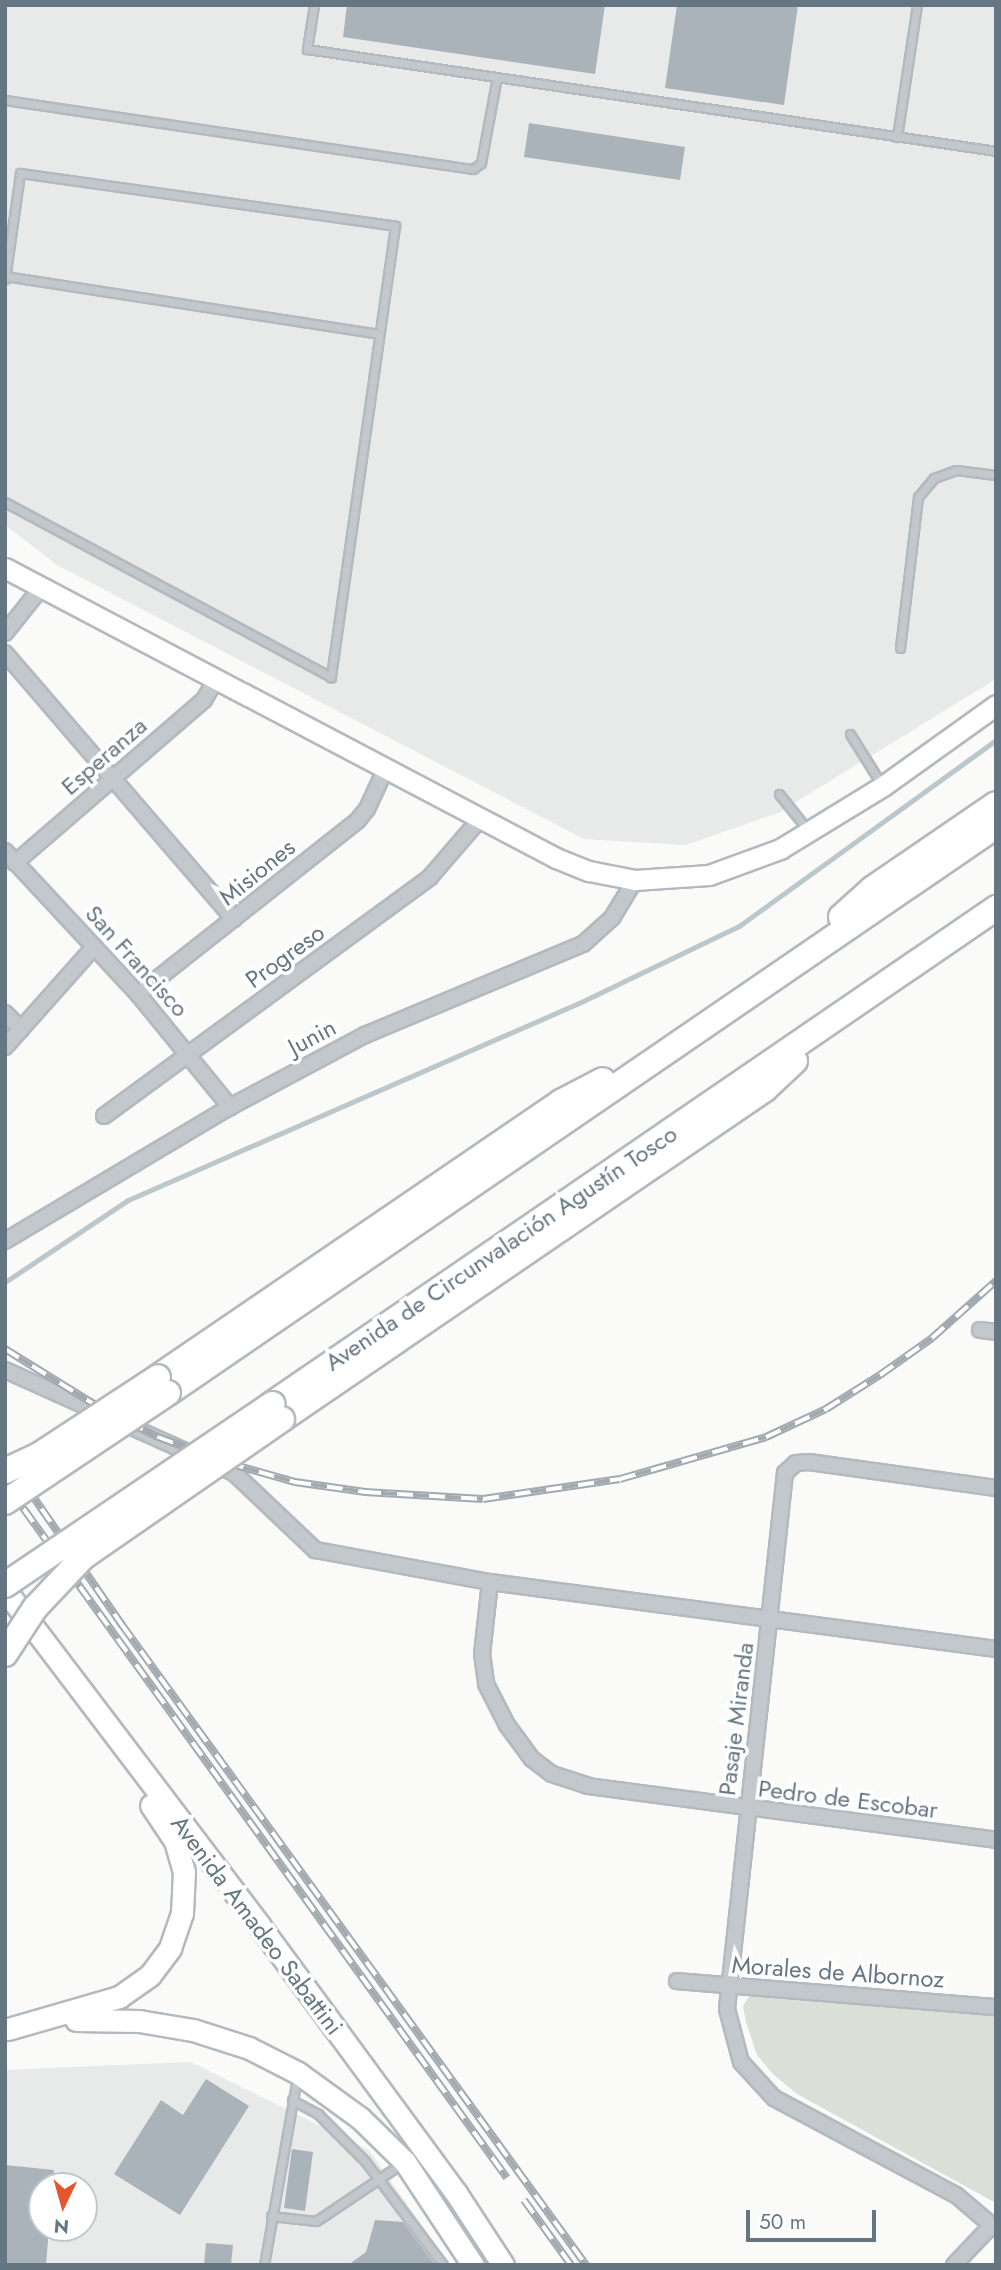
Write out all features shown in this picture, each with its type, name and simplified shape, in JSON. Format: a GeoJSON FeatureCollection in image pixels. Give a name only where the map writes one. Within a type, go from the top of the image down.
{"type":"FeatureCollection","features":[{"type":"Feature","properties":{"kind":"highway"},"geometry":{"type":"LineString","coordinates":[[770,981],[872,890],[996,804]]}},
{"type":"Feature","properties":{"kind":"highway"},"geometry":{"type":"LineString","coordinates":[[5,1502],[163,1385],[703,1028],[996,826]]}},
{"type":"Feature","properties":{"kind":"highway","name":"Avenida de Circunvalación Agustín Tosco"},"geometry":{"type":"LineString","coordinates":[[5,1587],[277,1411],[996,908]]}},
{"type":"Feature","properties":{"kind":"highway"},"geometry":{"type":"LineString","coordinates":[[5,1471],[163,1385]]}},
{"type":"Feature","properties":{"kind":"highway"},"geometry":{"type":"LineString","coordinates":[[5,1654],[35,1608],[83,1557],[277,1411]]}},
{"type":"Feature","properties":{"kind":"main road"},"geometry":{"type":"LineString","coordinates":[[5,568],[480,819],[589,871],[635,880],[709,875],[751,862],[810,832],[883,786],[996,705]]}},
{"type":"Feature","properties":{"kind":"main road","name":"Avenida Amadeo Sabattini"},"geometry":{"type":"LineString","coordinates":[[5,1587],[456,2193],[503,2265]]}},
{"type":"Feature","properties":{"kind":"main road"},"geometry":{"type":"LineString","coordinates":[[5,1604],[170,1834],[180,1856],[184,1892],[170,1948],[135,1987],[103,2004],[7,2029]]}},
{"type":"Feature","properties":{"kind":"main road"},"geometry":{"type":"LineString","coordinates":[[7,2029],[85,2019],[163,2024],[222,2038],[298,2073],[360,2118],[405,2162],[473,2265]]}},
{"type":"Feature","properties":{"kind":"street"},"geometry":{"type":"LineString","coordinates":[[5,633],[41,588]]}},
{"type":"Feature","properties":{"kind":"street"},"geometry":{"type":"LineString","coordinates":[[5,653],[114,776],[234,919]]}},
{"type":"Feature","properties":{"kind":"street","name":"Esperanza"},"geometry":{"type":"LineString","coordinates":[[15,863],[204,700],[216,680]]}},
{"type":"Feature","properties":{"kind":"street","name":"Misiones"},"geometry":{"type":"LineString","coordinates":[[138,994],[358,820],[367,809],[385,770]]}},
{"type":"Feature","properties":{"kind":"street","name":"Progreso"},"geometry":{"type":"LineString","coordinates":[[104,1116],[430,877],[480,819]]}},
{"type":"Feature","properties":{"kind":"street","name":"San Francisco"},"geometry":{"type":"LineString","coordinates":[[5,851],[138,994],[190,1054],[230,1107]]}},
{"type":"Feature","properties":{"kind":"street","name":"Junin"},"geometry":{"type":"LineString","coordinates":[[5,1241],[230,1107],[365,1035],[583,944],[612,918],[635,880]]}},
{"type":"Feature","properties":{"kind":"street"},"geometry":{"type":"LineString","coordinates":[[5,1048],[93,947]]}},
{"type":"Feature","properties":{"kind":"street"},"geometry":{"type":"LineString","coordinates":[[5,1013],[21,1029]]}},
{"type":"Feature","properties":{"kind":"street"},"geometry":{"type":"LineString","coordinates":[[980,1330],[996,1332]]}},
{"type":"Feature","properties":{"kind":"street"},"geometry":{"type":"LineString","coordinates":[[5,1370],[234,1473],[315,1550],[490,1583],[996,1649]]}},
{"type":"Feature","properties":{"kind":"street","name":"Pasaje Miranda"},"geometry":{"type":"LineString","coordinates":[[994,2227],[956,2195],[774,2098],[741,2062],[728,2021],[728,1986],[783,1481],[796,1463],[996,1488]]}},
{"type":"Feature","properties":{"kind":"street","name":"Pedro de Escobar"},"geometry":{"type":"LineString","coordinates":[[490,1583],[482,1654],[493,1702],[532,1759],[572,1781],[748,1809],[996,1840]]}},
{"type":"Feature","properties":{"kind":"street","name":"Morales de Albornoz"},"geometry":{"type":"LineString","coordinates":[[677,1981],[996,2007]]}},
{"type":"Feature","properties":{"kind":"street"},"geometry":{"type":"LineString","coordinates":[[954,2265],[994,2227]]}},
{"type":"Feature","properties":{"kind":"lane"},"geometry":{"type":"LineString","coordinates":[[314,5],[307,49],[996,151]]}},
{"type":"Feature","properties":{"kind":"lane"},"geometry":{"type":"LineString","coordinates":[[897,137],[917,5]]}},
{"type":"Feature","properties":{"kind":"lane"},"geometry":{"type":"LineString","coordinates":[[5,100],[473,169],[481,163],[496,77]]}},
{"type":"Feature","properties":{"kind":"lane"},"geometry":{"type":"LineString","coordinates":[[5,502],[331,677],[395,226],[20,173],[5,277],[379,334]]}},
{"type":"Feature","properties":{"kind":"lane"},"geometry":{"type":"LineString","coordinates":[[900,648],[918,497],[934,478],[956,470],[996,475]]}},
{"type":"Feature","properties":{"kind":"lane"},"geometry":{"type":"LineString","coordinates":[[850,734],[883,786]]}},
{"type":"Feature","properties":{"kind":"lane"},"geometry":{"type":"LineString","coordinates":[[779,794],[810,832]]}},
{"type":"Feature","properties":{"kind":"lane"},"geometry":{"type":"LineString","coordinates":[[264,2265],[298,2073]]}},
{"type":"Feature","properties":{"kind":"lane"},"geometry":{"type":"LineString","coordinates":[[292,2100],[333,2128],[379,2180],[443,2265]]}},
{"type":"Feature","properties":{"kind":"lane"},"geometry":{"type":"LineString","coordinates":[[271,2216],[316,2221],[405,2162]]}},
{"type":"Feature","properties":{"kind":"shaded area"},"geometry":{"type":"Polygon","coordinates":[[[5,5],[996,5],[996,679],[778,813],[686,845],[584,839],[57,565],[5,525],[5,5]]]}},
{"type":"Feature","properties":{"kind":"shaded area"},"geometry":{"type":"Polygon","coordinates":[[[751,1993],[996,2015],[996,2203],[797,2094],[773,2074],[757,2055],[746,2022],[743,2006],[751,1993]]]}},
{"type":"Feature","properties":{"kind":"shaded area"},"geometry":{"type":"Polygon","coordinates":[[[191,2062],[369,2150],[450,2265],[5,2265],[5,2070],[191,2062]]]}},
{"type":"Feature","properties":{"kind":"building"},"geometry":{"type":"Polygon","coordinates":[[[347,5],[605,5],[595,74],[343,37],[347,5]]]}},
{"type":"Feature","properties":{"kind":"building"},"geometry":{"type":"Polygon","coordinates":[[[677,5],[798,5],[784,105],[665,88],[677,5]]]}},
{"type":"Feature","properties":{"kind":"building"},"geometry":{"type":"Polygon","coordinates":[[[529,123],[685,147],[680,180],[524,157],[529,123]]]}},
{"type":"Feature","properties":{"kind":"building"},"geometry":{"type":"Polygon","coordinates":[[[206,2079],[249,2106],[180,2215],[114,2174],[161,2100],[183,2115],[206,2079]]]}},
{"type":"Feature","properties":{"kind":"building"},"geometry":{"type":"Polygon","coordinates":[[[292,2149],[313,2152],[305,2211],[284,2208],[292,2149]]]}},
{"type":"Feature","properties":{"kind":"building"},"geometry":{"type":"Polygon","coordinates":[[[5,2165],[54,2170],[28,2172],[28,2242],[48,2242],[46,2265],[5,2265],[5,2165]]]}},
{"type":"Feature","properties":{"kind":"building"},"geometry":{"type":"Polygon","coordinates":[[[375,2220],[403,2222],[435,2265],[348,2265],[366,2252],[375,2220]]]}},
{"type":"Feature","properties":{"kind":"building"},"geometry":{"type":"Polygon","coordinates":[[[206,2243],[233,2245],[231,2265],[204,2265],[206,2243]]]}},
{"type":"Feature","properties":{"kind":"waterway"},"geometry":{"type":"LineString","coordinates":[[5,1282],[128,1200],[579,1003],[739,926],[996,740]]}},
{"type":"Feature","properties":{"kind":"railway"},"geometry":{"type":"LineString","coordinates":[[5,1349],[100,1408],[158,1437],[228,1463],[295,1482],[365,1492],[483,1499],[620,1479],[766,1437],[826,1409],[880,1375],[932,1338],[996,1281]]}},
{"type":"Feature","properties":{"kind":"railway"},"geometry":{"type":"LineString","coordinates":[[5,1456],[122,1625],[586,2265]]}},
{"type":"Feature","properties":{"kind":"railway"},"geometry":{"type":"LineString","coordinates":[[5,1483],[507,2178]]}},
{"type":"Feature","properties":{"kind":"railway"},"geometry":{"type":"LineString","coordinates":[[524,2200],[571,2265]]}}]}
